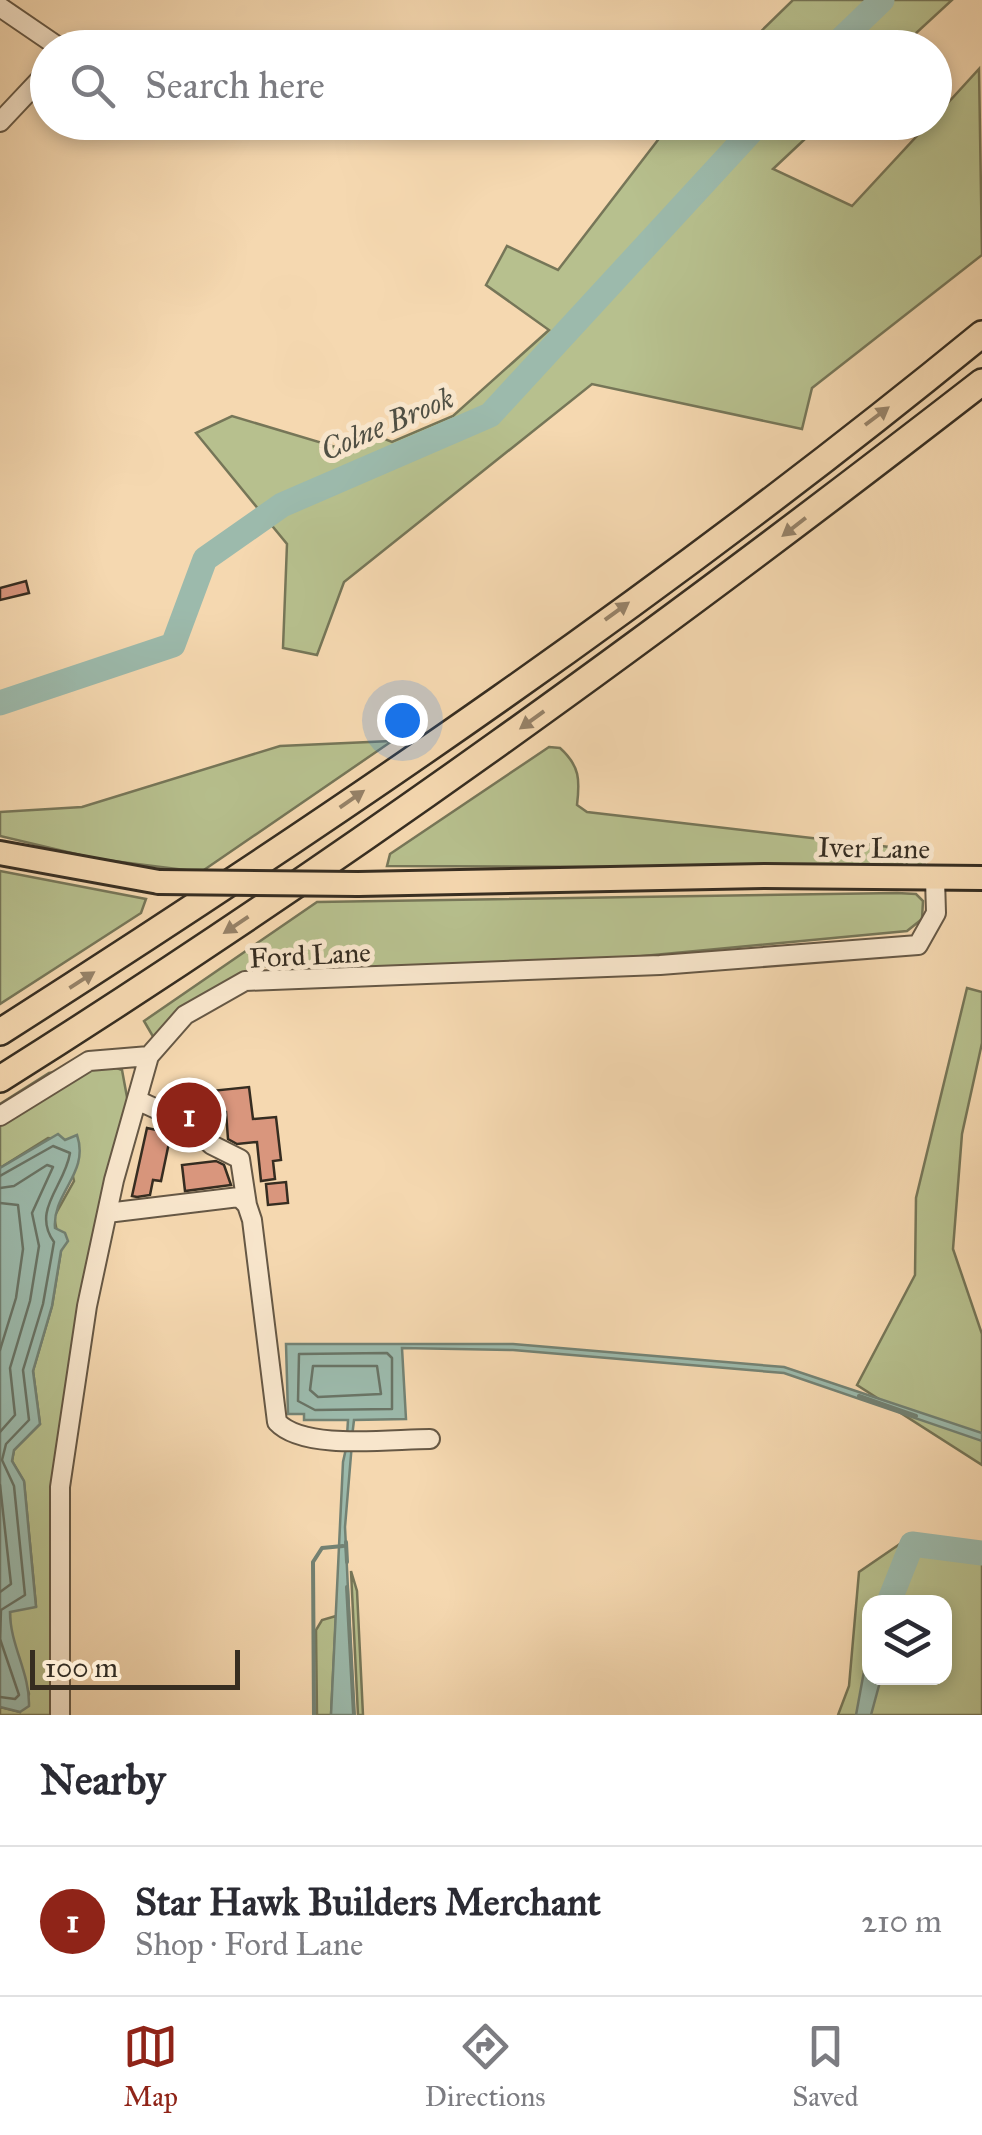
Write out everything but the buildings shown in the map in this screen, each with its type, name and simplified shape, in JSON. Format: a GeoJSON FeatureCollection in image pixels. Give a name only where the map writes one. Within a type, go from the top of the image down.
{"type":"FeatureCollection","features":[{"type":"Feature","properties":{"kind":"highway"},"geometry":{"type":"LineString","coordinates":[[0,1032],[330,816],[700,551],[982,334]]}},
{"type":"Feature","properties":{"kind":"highway"},"geometry":{"type":"LineString","coordinates":[[0,1079],[213,941],[531,721],[779,539],[982,382]]}},
{"type":"Feature","properties":{"kind":"main road","name":"Iver Lane"},"geometry":{"type":"LineString","coordinates":[[0,853],[159,882],[358,884],[764,876],[982,878]]}},
{"type":"Feature","properties":{"kind":"street"},"geometry":{"type":"LineString","coordinates":[[0,7],[34,30]]}},
{"type":"Feature","properties":{"kind":"street"},"geometry":{"type":"LineString","coordinates":[[0,122],[30,90]]}},
{"type":"Feature","properties":{"kind":"street","name":"Ford Lane"},"geometry":{"type":"LineString","coordinates":[[60,1715],[60,1487],[87,1306],[149,1056],[185,1014],[245,981],[660,965],[918,945],[936,913],[936,879]]}},
{"type":"Feature","properties":{"kind":"street"},"geometry":{"type":"LineString","coordinates":[[0,1116],[89,1061],[149,1056]]}},
{"type":"Feature","properties":{"kind":"street"},"geometry":{"type":"LineString","coordinates":[[140,1101],[187,1123],[212,1146],[240,1159],[277,1422],[287,1432],[318,1440],[430,1439]]}},
{"type":"Feature","properties":{"kind":"street"},"geometry":{"type":"LineString","coordinates":[[107,1213],[239,1198],[247,1204]]}},
{"type":"Feature","properties":{"kind":"green space"},"geometry":{"type":"Polygon","coordinates":[[[793,0],[952,0],[919,30],[762,30],[793,0]]]}},
{"type":"Feature","properties":{"kind":"green space"},"geometry":{"type":"Polygon","coordinates":[[[979,69],[982,255],[812,388],[802,429],[592,384],[344,582],[317,655],[283,648],[287,544],[196,433],[232,416],[342,449],[367,432],[392,442],[453,416],[549,330],[486,285],[507,246],[558,270],[658,140],[804,140],[773,169],[852,206],[913,140],[952,140],[952,98],[979,69]]]}},
{"type":"Feature","properties":{"kind":"green space"},"geometry":{"type":"Polygon","coordinates":[[[392,741],[201,872],[97,859],[0,836],[0,812],[82,807],[280,746],[392,741]]]}},
{"type":"Feature","properties":{"kind":"green space"},"geometry":{"type":"Polygon","coordinates":[[[549,747],[560,748],[572,761],[578,781],[577,805],[587,812],[924,851],[928,859],[921,868],[387,866],[390,854],[549,747]]]}},
{"type":"Feature","properties":{"kind":"green space"},"geometry":{"type":"Polygon","coordinates":[[[0,871],[146,899],[141,913],[0,1004],[0,871]]]}},
{"type":"Feature","properties":{"kind":"green space"},"geometry":{"type":"Polygon","coordinates":[[[916,894],[923,901],[922,919],[907,931],[548,965],[279,973],[265,966],[251,970],[246,980],[155,1040],[144,1021],[317,902],[916,894]]]}},
{"type":"Feature","properties":{"kind":"green space"},"geometry":{"type":"Polygon","coordinates":[[[967,988],[982,992],[982,1043],[962,1134],[953,1249],[982,1334],[982,1465],[857,1385],[915,1275],[916,1198],[967,988]]]}},
{"type":"Feature","properties":{"kind":"green space"},"geometry":{"type":"Polygon","coordinates":[[[106,1064],[122,1070],[129,1108],[59,1486],[57,1715],[0,1715],[0,1707],[20,1712],[29,1694],[10,1637],[10,1611],[36,1606],[24,1482],[12,1461],[14,1450],[40,1424],[33,1371],[52,1306],[61,1251],[54,1217],[74,1181],[65,1140],[48,1138],[0,1168],[0,1104],[49,1073],[106,1064]]]}},
{"type":"Feature","properties":{"kind":"green space"},"geometry":{"type":"Polygon","coordinates":[[[910,1537],[982,1545],[982,1715],[838,1715],[849,1686],[859,1572],[910,1537]]]}},
{"type":"Feature","properties":{"kind":"green space"},"geometry":{"type":"Polygon","coordinates":[[[351,1571],[357,1591],[363,1715],[358,1715],[351,1571]]]}},
{"type":"Feature","properties":{"kind":"green space"},"geometry":{"type":"Polygon","coordinates":[[[336,1616],[331,1715],[317,1715],[316,1630],[322,1620],[336,1616]]]}},
{"type":"Feature","properties":{"kind":"water"},"geometry":{"type":"Polygon","coordinates":[[[58,1134],[65,1140],[77,1135],[80,1148],[79,1161],[56,1216],[55,1228],[65,1233],[68,1241],[61,1251],[52,1306],[33,1371],[40,1424],[14,1450],[12,1461],[24,1481],[36,1607],[10,1612],[28,1694],[29,1706],[20,1712],[0,1707],[0,1168],[58,1134]]]}},
{"type":"Feature","properties":{"kind":"water"},"geometry":{"type":"Polygon","coordinates":[[[286,1344],[513,1344],[784,1367],[982,1433],[982,1441],[784,1373],[513,1350],[402,1348],[406,1419],[354,1420],[352,1437],[347,1436],[348,1420],[304,1420],[304,1414],[288,1414],[286,1344]]]}},
{"type":"Feature","properties":{"kind":"water"},"geometry":{"type":"Polygon","coordinates":[[[352,1443],[345,1527],[354,1715],[331,1715],[343,1462],[347,1444],[352,1443]]]}},
{"type":"Feature","properties":{"kind":"water"},"geometry":{"type":"Polygon","coordinates":[[[909,1542],[923,1545],[911,1551],[898,1595],[884,1595],[890,1574],[909,1542]]]}},
{"type":"Feature","properties":{"kind":"water"},"geometry":{"type":"Polygon","coordinates":[[[862,1682],[879,1685],[871,1715],[856,1715],[862,1682]]]}},
{"type":"Feature","properties":{"kind":"waterway","name":"Colne Brook"},"geometry":{"type":"LineString","coordinates":[[851,30],[882,0]]}},
{"type":"Feature","properties":{"kind":"waterway","name":"Colne Brook"},"geometry":{"type":"LineString","coordinates":[[0,703],[173,645],[205,559],[282,505],[490,415],[743,140]]}},
{"type":"Feature","properties":{"kind":"waterway"},"geometry":{"type":"LineString","coordinates":[[859,1396],[916,1416]]}},
{"type":"Feature","properties":{"kind":"waterway"},"geometry":{"type":"LineString","coordinates":[[346,1542],[347,1562]]}},
{"type":"Feature","properties":{"kind":"waterway"},"geometry":{"type":"LineString","coordinates":[[892,1595],[912,1544],[982,1553]]}},
{"type":"Feature","properties":{"kind":"waterway"},"geometry":{"type":"LineString","coordinates":[[314,1715],[313,1562],[322,1548],[343,1546]]}},
{"type":"Feature","properties":{"kind":"waterway"},"geometry":{"type":"LineString","coordinates":[[347,1587],[354,1715]]}},
{"type":"Feature","properties":{"kind":"place","name":"Star Hawk Builders Merchant"},"geometry":{"type":"Point","coordinates":[189,1115]}}]}
